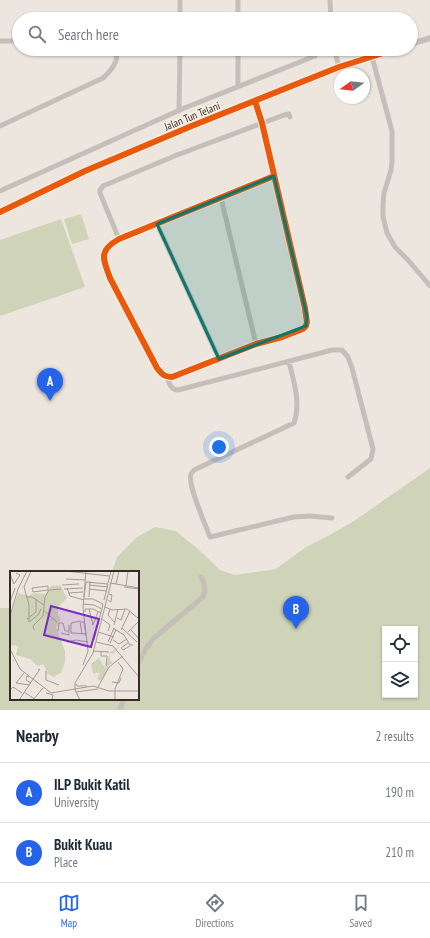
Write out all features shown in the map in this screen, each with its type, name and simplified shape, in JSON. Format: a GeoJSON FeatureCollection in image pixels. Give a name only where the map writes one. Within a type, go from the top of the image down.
{"type":"FeatureCollection","features":[{"type":"Feature","properties":{"kind":"street"},"geometry":{"type":"LineString","coordinates":[[180,0],[180,12]]}},
{"type":"Feature","properties":{"kind":"street"},"geometry":{"type":"LineString","coordinates":[[238,0],[238,12]]}},
{"type":"Feature","properties":{"kind":"street"},"geometry":{"type":"LineString","coordinates":[[330,0],[331,12]]}},
{"type":"Feature","properties":{"kind":"street"},"geometry":{"type":"LineString","coordinates":[[418,42],[430,38]]}},
{"type":"Feature","properties":{"kind":"street"},"geometry":{"type":"LineString","coordinates":[[0,41],[12,41]]}},
{"type":"Feature","properties":{"kind":"street"},"geometry":{"type":"LineString","coordinates":[[0,126],[103,78],[115,65],[117,56]]}},
{"type":"Feature","properties":{"kind":"street"},"geometry":{"type":"LineString","coordinates":[[179,111],[180,56]]}},
{"type":"Feature","properties":{"kind":"street"},"geometry":{"type":"LineString","coordinates":[[238,56],[238,87]]}},
{"type":"Feature","properties":{"kind":"street"},"geometry":{"type":"LineString","coordinates":[[0,190],[179,111],[316,56]]}},
{"type":"Feature","properties":{"kind":"street"},"geometry":{"type":"LineString","coordinates":[[336,56],[339,67]]}},
{"type":"Feature","properties":{"kind":"street","name":"Jalan Tun Telani"},"geometry":{"type":"LineString","coordinates":[[0,212],[85,171],[339,67],[375,56]]}},
{"type":"Feature","properties":{"kind":"street"},"geometry":{"type":"LineString","coordinates":[[372,57],[392,131],[392,162],[384,193],[383,217],[387,232],[395,247],[430,286]]}},
{"type":"Feature","properties":{"kind":"street"},"geometry":{"type":"LineString","coordinates":[[255,101],[262,123],[274,176],[307,322],[306,326],[303,329],[282,337],[256,344],[172,377],[163,376],[157,368],[110,278],[106,266],[104,250],[108,245],[119,239],[274,176]]}},
{"type":"Feature","properties":{"kind":"street"},"geometry":{"type":"LineString","coordinates":[[119,239],[100,193],[102,186],[177,155],[262,123],[288,114],[290,117]]}},
{"type":"Feature","properties":{"kind":"street"},"geometry":{"type":"LineString","coordinates":[[221,198],[256,344]]}},
{"type":"Feature","properties":{"kind":"street"},"geometry":{"type":"LineString","coordinates":[[157,224],[219,359]]}},
{"type":"Feature","properties":{"kind":"street"},"geometry":{"type":"LineString","coordinates":[[167,377],[172,388],[178,390],[342,350],[348,357],[373,449],[371,459],[348,477]]}},
{"type":"Feature","properties":{"kind":"street"},"geometry":{"type":"LineString","coordinates":[[289,362],[298,405],[294,423],[194,470],[191,474],[190,480],[192,490],[210,537],[294,517],[310,516],[332,518]]}},
{"type":"Feature","properties":{"kind":"street"},"geometry":{"type":"LineString","coordinates":[[139,662],[145,650],[154,638],[203,597],[206,591],[205,583],[201,577]]}},
{"type":"Feature","properties":{"kind":"street"},"geometry":{"type":"LineString","coordinates":[[120,710],[124,700]]}},
{"type":"Feature","properties":{"kind":"highlighted area"},"geometry":{"type":"Polygon","coordinates":[[[274,176],[307,316],[306,326],[219,359],[157,224],[274,176]]]}},
{"type":"Feature","properties":{"kind":"green space"},"geometry":{"type":"Polygon","coordinates":[[[81,214],[89,239],[72,244],[64,219],[81,214]]]}},
{"type":"Feature","properties":{"kind":"green space"},"geometry":{"type":"Polygon","coordinates":[[[61,219],[85,287],[0,316],[0,240],[61,219]]]}},
{"type":"Feature","properties":{"kind":"green space"},"geometry":{"type":"Polygon","coordinates":[[[430,468],[430,710],[0,710],[0,608],[10,608],[10,700],[139,700],[139,571],[112,571],[117,557],[137,537],[155,527],[176,531],[220,570],[235,575],[276,569],[306,547],[354,521],[430,468]]]}},
{"type":"Feature","properties":{"kind":"cycle path"},"geometry":{"type":"LineString","coordinates":[[0,212],[85,171],[194,125],[339,67],[374,56]]}},
{"type":"Feature","properties":{"kind":"cycle path"},"geometry":{"type":"LineString","coordinates":[[255,101],[262,123],[305,308],[307,322],[306,326],[303,329],[282,337],[256,344],[172,377],[165,376],[157,368],[110,278],[104,260],[105,251],[112,243],[119,239],[274,176]]}},
{"type":"Feature","properties":{"kind":"place","name":"ILP Bukit Katil"},"geometry":{"type":"Point","coordinates":[50,401]}},
{"type":"Feature","properties":{"kind":"place","name":"Bukit Kuau"},"geometry":{"type":"Point","coordinates":[296,629]}}]}
